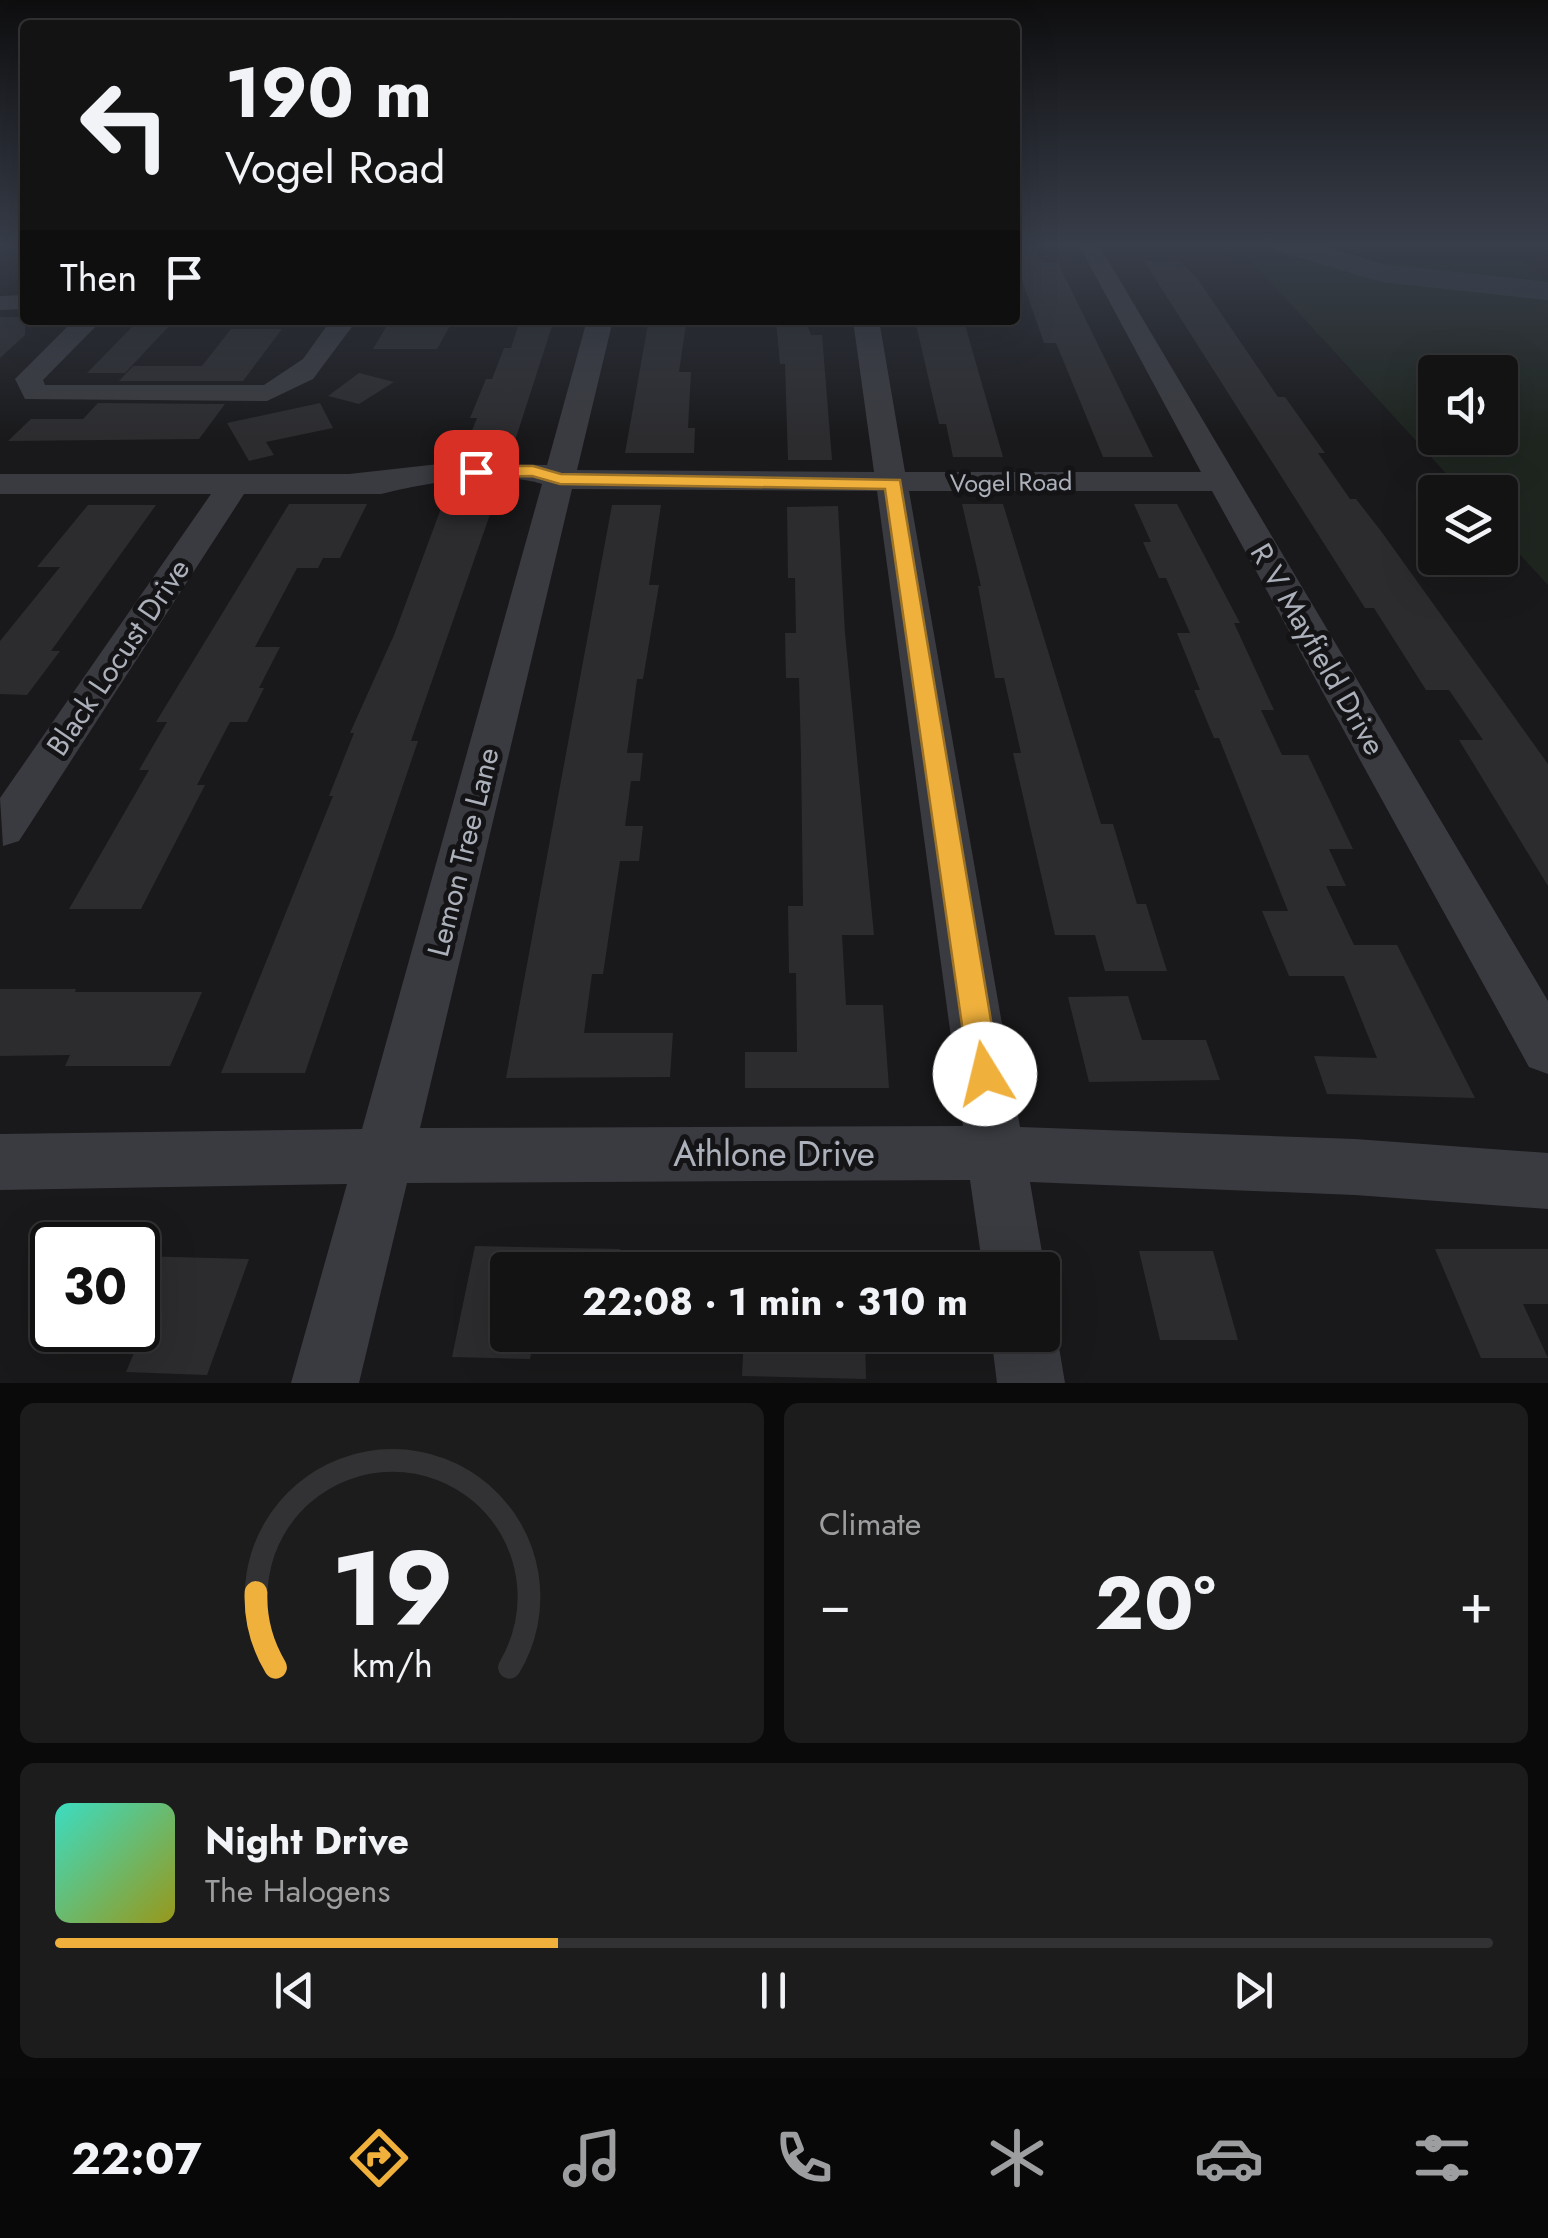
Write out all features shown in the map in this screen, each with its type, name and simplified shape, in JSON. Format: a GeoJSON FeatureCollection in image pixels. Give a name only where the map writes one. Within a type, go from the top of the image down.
{"type":"FeatureCollection","features":[{"type":"Feature","properties":{"kind":"street","name":"R V Mayfield Drive"},"geometry":{"type":"LineString","coordinates":[[1124,310],[1548,1050]]}},
{"type":"Feature","properties":{"kind":"street"},"geometry":{"type":"LineString","coordinates":[[84,325],[29,379],[35,394],[246,396],[282,388],[310,373],[341,325]]}},
{"type":"Feature","properties":{"kind":"street","name":"Lemon Tree Lane"},"geometry":{"type":"LineString","coordinates":[[325,1383],[599,325]]}},
{"type":"Feature","properties":{"kind":"street"},"geometry":{"type":"LineString","coordinates":[[867,325],[1011,1252]]}},
{"type":"Feature","properties":{"kind":"street","name":"Vogel Road"},"geometry":{"type":"LineString","coordinates":[[0,484],[357,482],[527,488],[560,479],[893,484],[1222,481]]}},
{"type":"Feature","properties":{"kind":"street","name":"Black Locust Drive"},"geometry":{"type":"LineString","coordinates":[[3,829],[234,484]]}},
{"type":"Feature","properties":{"kind":"street","name":"Athlone Drive"},"geometry":{"type":"LineString","coordinates":[[0,1162],[997,1152],[1227,1157],[1548,1181]]}},
{"type":"Feature","properties":{"kind":"street"},"geometry":{"type":"LineString","coordinates":[[1026,1352],[1031,1383]]}},
{"type":"Feature","properties":{"kind":"shaded area"},"geometry":{"type":"Polygon","coordinates":[[[1296,310],[1548,310],[1548,585],[1518,552],[1518,475],[1447,475],[1429,455],[1518,455],[1518,355],[1418,355],[1418,443],[1296,310]]]}},
{"type":"Feature","properties":{"kind":"building"},"geometry":{"type":"Polygon","coordinates":[[[1032,310],[1081,310],[1153,457],[1103,457],[1056,343],[1044,343],[1032,310]]]}},
{"type":"Feature","properties":{"kind":"building"},"geometry":{"type":"Polygon","coordinates":[[[1175,310],[1218,310],[1278,397],[1285,397],[1325,453],[1318,453],[1350,499],[1356,499],[1381,531],[1548,764],[1548,886],[1459,740],[1483,740],[1449,690],[1426,690],[1374,608],[1365,608],[1175,310]]]}},
{"type":"Feature","properties":{"kind":"building"},"geometry":{"type":"Polygon","coordinates":[[[0,317],[20,317],[25,335],[0,358],[0,317]]]}},
{"type":"Feature","properties":{"kind":"building"},"geometry":{"type":"Polygon","coordinates":[[[134,325],[170,325],[125,373],[87,373],[134,325]]]}},
{"type":"Feature","properties":{"kind":"building"},"geometry":{"type":"Polygon","coordinates":[[[387,325],[450,325],[437,349],[373,349],[387,325]]]}},
{"type":"Feature","properties":{"kind":"building"},"geometry":{"type":"Polygon","coordinates":[[[518,325],[552,325],[512,450],[464,450],[477,418],[470,418],[486,379],[492,379],[504,348],[511,348],[518,325]]]}},
{"type":"Feature","properties":{"kind":"building"},"geometry":{"type":"Polygon","coordinates":[[[648,325],[686,325],[679,372],[691,372],[688,428],[695,428],[694,453],[625,453],[648,325]]]}},
{"type":"Feature","properties":{"kind":"building"},"geometry":{"type":"Polygon","coordinates":[[[776,325],[807,325],[811,335],[822,335],[832,460],[788,460],[785,364],[780,364],[776,325]]]}},
{"type":"Feature","properties":{"kind":"building"},"geometry":{"type":"Polygon","coordinates":[[[916,325],[965,325],[1003,457],[953,457],[946,424],[939,424],[916,325]]]}},
{"type":"Feature","properties":{"kind":"building"},"geometry":{"type":"Polygon","coordinates":[[[231,329],[282,329],[243,381],[119,381],[133,366],[202,366],[231,329]]]}},
{"type":"Feature","properties":{"kind":"building"},"geometry":{"type":"Polygon","coordinates":[[[359,373],[394,382],[359,404],[328,396],[359,373]]]}},
{"type":"Feature","properties":{"kind":"building"},"geometry":{"type":"Polygon","coordinates":[[[98,403],[225,404],[199,439],[8,441],[31,419],[83,419],[98,403]]]}},
{"type":"Feature","properties":{"kind":"building"},"geometry":{"type":"Polygon","coordinates":[[[320,403],[333,428],[266,442],[274,455],[249,461],[227,423],[320,403]]]}},
{"type":"Feature","properties":{"kind":"building"},"geometry":{"type":"Polygon","coordinates":[[[443,503],[494,503],[411,741],[418,741],[305,1073],[221,1073],[333,796],[329,796],[354,733],[350,733],[394,635],[443,503]]]}},
{"type":"Feature","properties":{"kind":"building"},"geometry":{"type":"Polygon","coordinates":[[[289,504],[367,504],[340,558],[323,558],[318,568],[297,568],[255,647],[280,647],[259,688],[264,688],[247,722],[230,722],[197,785],[205,785],[141,909],[69,909],[149,770],[139,770],[167,722],[156,722],[289,504]]]}},
{"type":"Feature","properties":{"kind":"building"},"geometry":{"type":"Polygon","coordinates":[[[962,504],[1003,504],[1101,824],[1113,824],[1137,904],[1146,904],[1167,971],[1105,971],[1095,935],[1055,935],[1013,753],[1021,753],[1004,678],[995,678],[981,586],[962,504]]]}},
{"type":"Feature","properties":{"kind":"building"},"geometry":{"type":"Polygon","coordinates":[[[1134,504],[1177,504],[1240,623],[1234,623],[1274,710],[1261,710],[1282,755],[1308,755],[1353,849],[1329,849],[1346,886],[1326,886],[1354,945],[1397,945],[1475,1098],[1327,1094],[1314,1056],[1377,1058],[1344,976],[1289,976],[1262,911],[1288,911],[1219,738],[1214,738],[1194,690],[1200,690],[1177,633],[1190,633],[1166,578],[1159,578],[1143,542],[1151,542],[1134,504]]]}},
{"type":"Feature","properties":{"kind":"building"},"geometry":{"type":"Polygon","coordinates":[[[88,505],[156,505],[51,651],[60,651],[27,695],[0,694],[0,641],[60,567],[37,567],[88,505]]]}},
{"type":"Feature","properties":{"kind":"building"},"geometry":{"type":"Polygon","coordinates":[[[612,505],[661,505],[649,585],[659,585],[643,679],[637,679],[627,753],[643,753],[640,781],[631,781],[625,826],[643,826],[639,861],[620,861],[603,974],[592,974],[584,1033],[673,1033],[670,1077],[506,1078],[612,505]]]}},
{"type":"Feature","properties":{"kind":"building"},"geometry":{"type":"Polygon","coordinates":[[[838,506],[845,633],[874,935],[842,935],[846,1005],[883,1005],[889,1088],[745,1088],[745,1052],[797,1052],[796,973],[789,973],[788,906],[803,906],[801,755],[799,678],[786,678],[785,633],[796,633],[795,578],[788,578],[787,507],[838,506]]]}},
{"type":"Feature","properties":{"kind":"building"},"geometry":{"type":"Polygon","coordinates":[[[0,989],[202,992],[170,1066],[65,1066],[70,1055],[0,1056],[0,989]]]}},
{"type":"Feature","properties":{"kind":"building"},"geometry":{"type":"Polygon","coordinates":[[[1128,996],[1142,1040],[1206,1040],[1220,1080],[1089,1082],[1068,997],[1128,996]]]}},
{"type":"Feature","properties":{"kind":"building"},"geometry":{"type":"Polygon","coordinates":[[[475,1246],[620,1249],[490,1252],[490,1352],[531,1352],[530,1359],[452,1357],[475,1246]]]}},
{"type":"Feature","properties":{"kind":"building"},"geometry":{"type":"Polygon","coordinates":[[[1435,1249],[1548,1249],[1548,1304],[1523,1304],[1548,1358],[1481,1358],[1435,1249]]]}},
{"type":"Feature","properties":{"kind":"building"},"geometry":{"type":"Polygon","coordinates":[[[1139,1251],[1213,1251],[1238,1340],[1160,1340],[1139,1251]]]}},
{"type":"Feature","properties":{"kind":"building"},"geometry":{"type":"Polygon","coordinates":[[[160,1257],[249,1259],[207,1375],[126,1372],[134,1352],[160,1352],[160,1257]]]}},
{"type":"Feature","properties":{"kind":"building"},"geometry":{"type":"Polygon","coordinates":[[[743,1352],[865,1352],[866,1379],[742,1376],[743,1352]]]}},
{"type":"Feature","properties":{"kind":"route"},"geometry":{"type":"LineString","coordinates":[[476,472],[533,471],[560,479],[893,484],[985,1074]]}}]}
